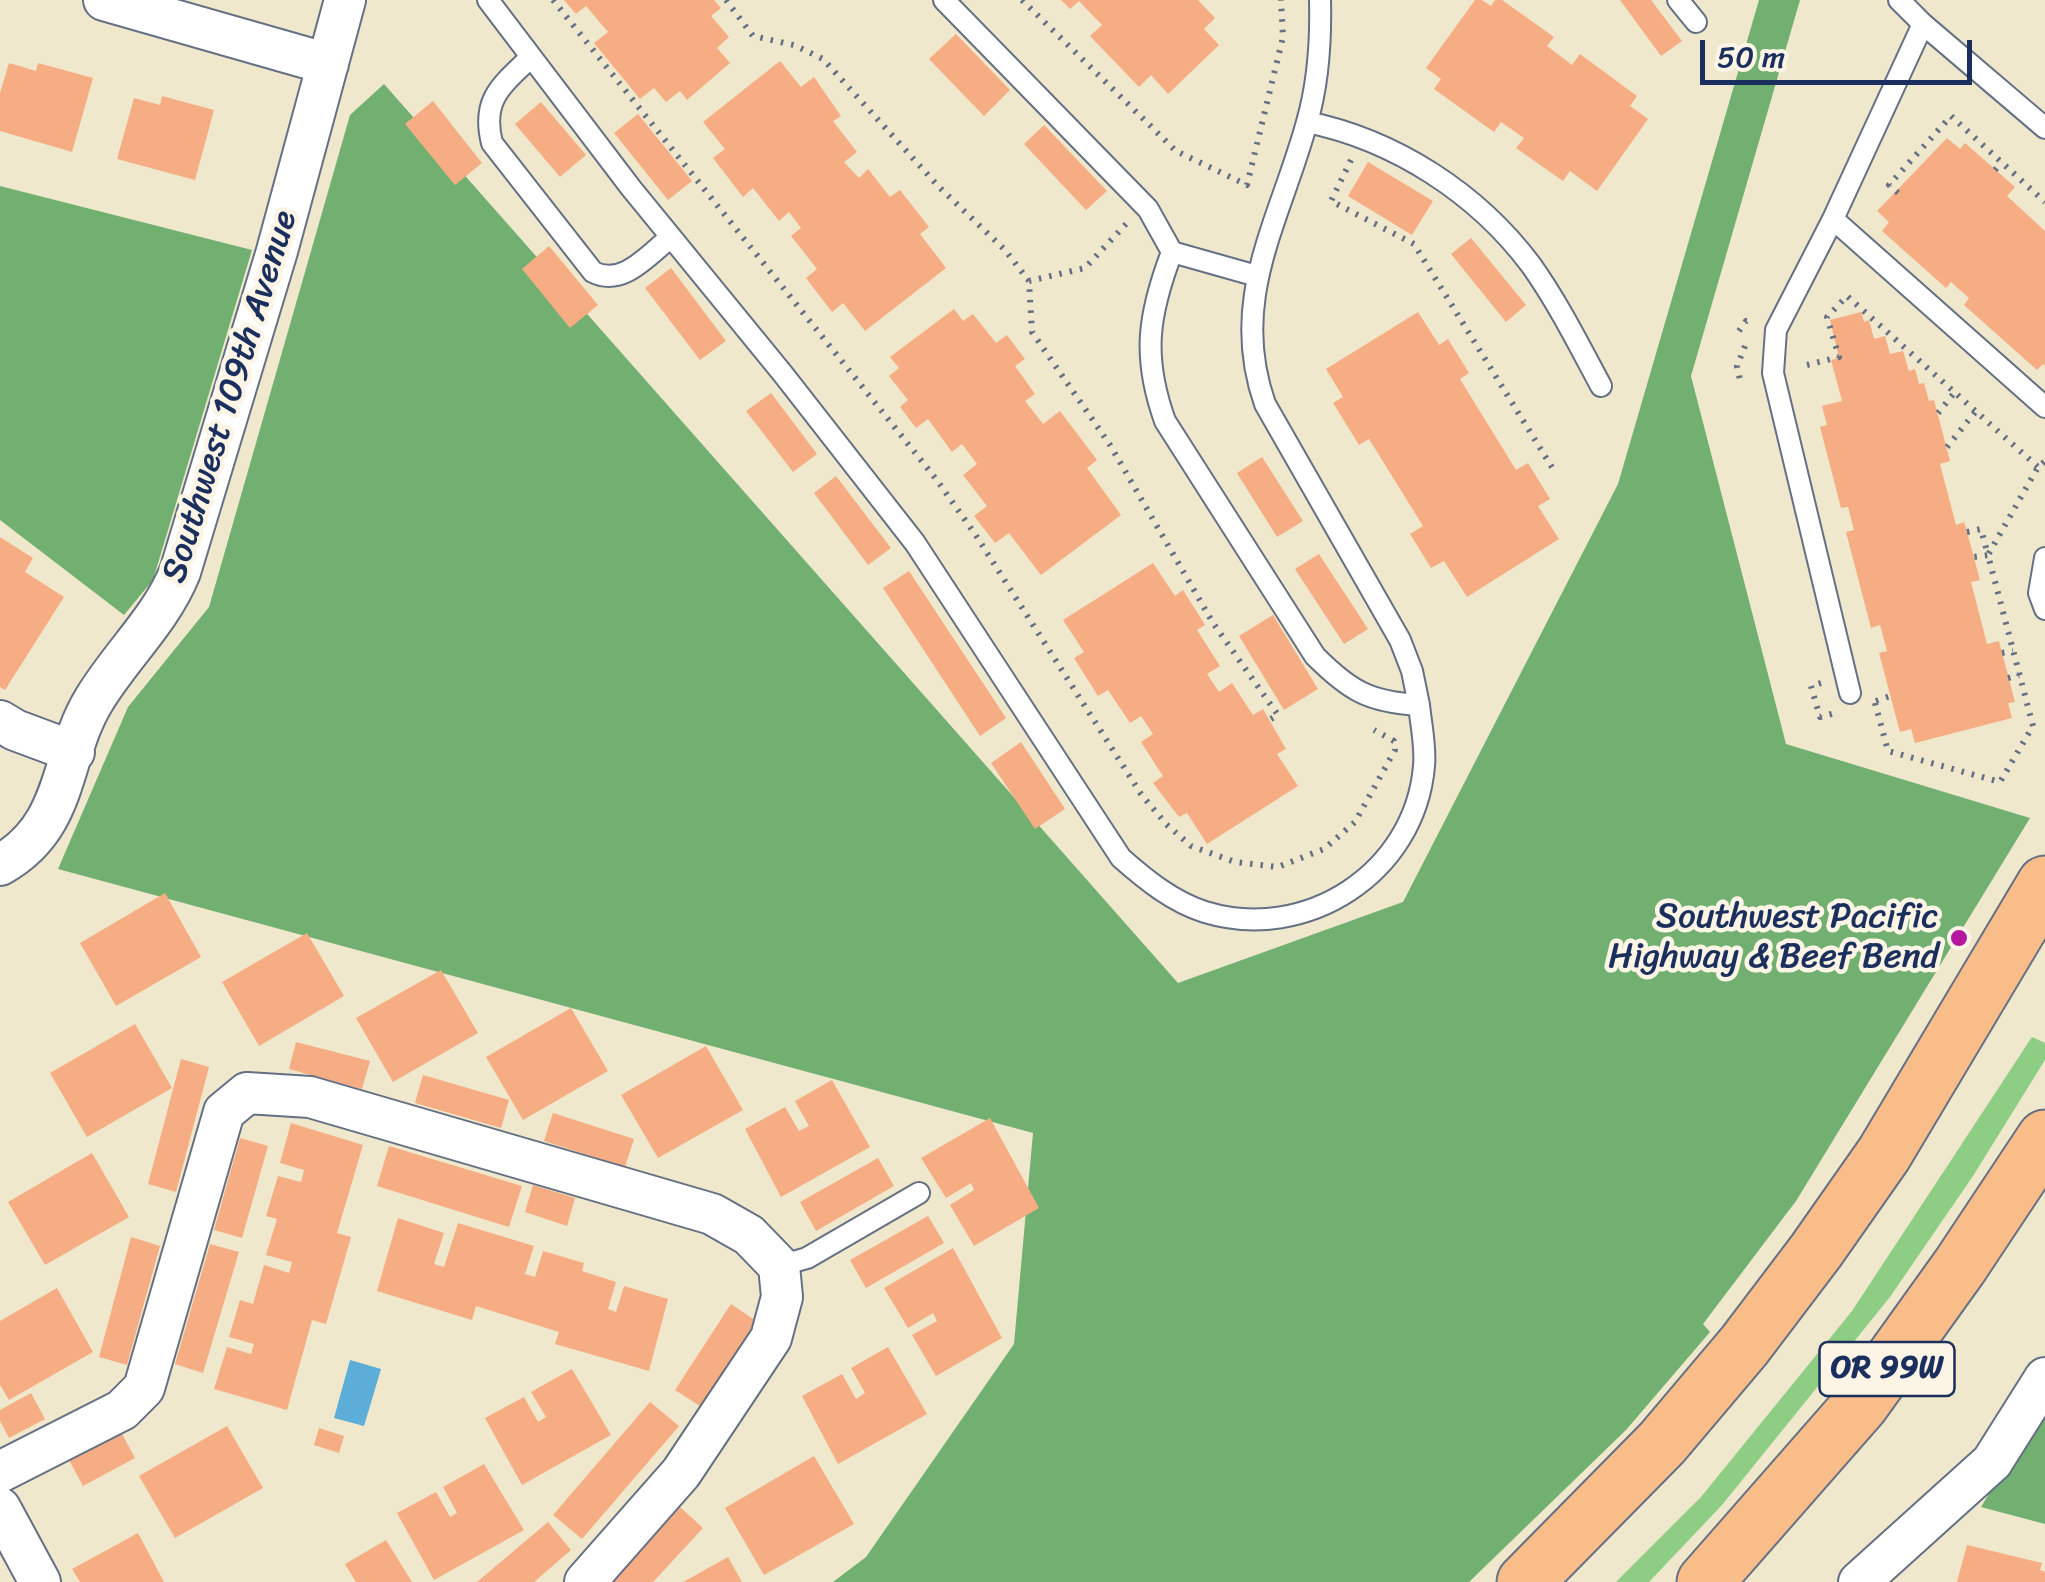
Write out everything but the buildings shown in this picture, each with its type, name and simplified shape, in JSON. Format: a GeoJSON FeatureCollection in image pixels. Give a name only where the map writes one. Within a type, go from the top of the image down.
{"type":"FeatureCollection","features":[{"type":"Feature","properties":{"kind":"highway"},"geometry":{"type":"LineString","coordinates":[[1526,1582],[1662,1443],[1744,1346],[1816,1251],[1884,1154],[2045,884]]}},
{"type":"Feature","properties":{"kind":"highway","name":"OR 99W"},"geometry":{"type":"LineString","coordinates":[[1705,1582],[1862,1404],[2045,1138]]}},
{"type":"Feature","properties":{"kind":"street"},"geometry":{"type":"LineString","coordinates":[[104,0],[328,64]]}},
{"type":"Feature","properties":{"kind":"street","name":"Southwest 109th Avenue"},"geometry":{"type":"LineString","coordinates":[[0,864],[14,857],[59,799],[91,704],[170,598],[277,251],[345,0]]}},
{"type":"Feature","properties":{"kind":"street"},"geometry":{"type":"LineString","coordinates":[[0,721],[74,752]]}},
{"type":"Feature","properties":{"kind":"street"},"geometry":{"type":"LineString","coordinates":[[0,1472],[122,1410],[144,1388],[224,1112],[248,1093],[310,1097],[712,1214],[749,1235],[779,1266],[782,1297],[772,1338],[681,1474],[585,1582]]}},
{"type":"Feature","properties":{"kind":"street"},"geometry":{"type":"LineString","coordinates":[[1859,1582],[1992,1462],[2045,1378]]}},
{"type":"Feature","properties":{"kind":"street"},"geometry":{"type":"LineString","coordinates":[[0,1508],[40,1582]]}},
{"type":"Feature","properties":{"kind":"lane"},"geometry":{"type":"LineString","coordinates":[[488,0],[915,543],[1121,858],[1148,881],[1204,912],[1252,920],[1313,909],[1335,902],[1359,887],[1381,864],[1405,828],[1419,797],[1425,764],[1419,705],[1400,640],[1265,404],[1251,348],[1257,276],[1307,122],[1315,84],[1320,0]]}},
{"type":"Feature","properties":{"kind":"lane"},"geometry":{"type":"LineString","coordinates":[[944,0],[1146,208],[1172,252],[1257,276]]}},
{"type":"Feature","properties":{"kind":"lane"},"geometry":{"type":"LineString","coordinates":[[1678,0],[1696,22]]}},
{"type":"Feature","properties":{"kind":"lane"},"geometry":{"type":"LineString","coordinates":[[1899,0],[2045,128]]}},
{"type":"Feature","properties":{"kind":"lane"},"geometry":{"type":"LineString","coordinates":[[1848,704],[1773,372],[1776,330],[1833,219],[1923,24]]}},
{"type":"Feature","properties":{"kind":"lane"},"geometry":{"type":"LineString","coordinates":[[530,57],[498,88],[490,108],[488,129],[492,143],[592,272],[606,278],[627,272],[671,237]]}},
{"type":"Feature","properties":{"kind":"lane"},"geometry":{"type":"LineString","coordinates":[[1307,122],[1362,136],[1390,148],[1447,184],[1508,238],[1564,315],[1601,386]]}},
{"type":"Feature","properties":{"kind":"lane"},"geometry":{"type":"LineString","coordinates":[[1833,219],[2045,408]]}},
{"type":"Feature","properties":{"kind":"lane"},"geometry":{"type":"LineString","coordinates":[[1172,252],[1155,297],[1150,355],[1155,393],[1165,422],[1315,656],[1344,685],[1394,704],[1419,705]]}},
{"type":"Feature","properties":{"kind":"lane"},"geometry":{"type":"LineString","coordinates":[[2045,558],[2040,593],[2045,609]]}},
{"type":"Feature","properties":{"kind":"lane"},"geometry":{"type":"LineString","coordinates":[[779,1266],[807,1258],[919,1193]]}},
{"type":"Feature","properties":{"kind":"path"},"geometry":{"type":"LineString","coordinates":[[552,0],[936,479],[1141,794],[1166,824],[1191,846],[1258,867],[1278,867],[1324,850],[1355,822],[1395,750],[1394,741],[1374,730]]}},
{"type":"Feature","properties":{"kind":"path"},"geometry":{"type":"LineString","coordinates":[[726,0],[753,36],[794,44],[823,59],[939,188],[1005,250],[1030,281],[1032,332],[1110,444],[1213,622],[1278,715],[1269,720]]}},
{"type":"Feature","properties":{"kind":"path"},"geometry":{"type":"LineString","coordinates":[[1022,0],[1176,151],[1247,185],[1283,37],[1281,0]]}},
{"type":"Feature","properties":{"kind":"path"},"geometry":{"type":"LineString","coordinates":[[1898,193],[1889,184],[1951,116],[2045,202]]}},
{"type":"Feature","properties":{"kind":"path"},"geometry":{"type":"LineString","coordinates":[[1362,136],[1331,201],[1414,244],[1554,469]]}},
{"type":"Feature","properties":{"kind":"path"},"geometry":{"type":"LineString","coordinates":[[1985,160],[1991,153]]}},
{"type":"Feature","properties":{"kind":"path"},"geometry":{"type":"LineString","coordinates":[[1996,170],[2002,162]]}},
{"type":"Feature","properties":{"kind":"path"},"geometry":{"type":"LineString","coordinates":[[1030,281],[1085,268],[1146,208]]}},
{"type":"Feature","properties":{"kind":"path"},"geometry":{"type":"LineString","coordinates":[[1807,365],[1839,357],[1827,317],[1847,296],[2042,464],[1988,555]]}},
{"type":"Feature","properties":{"kind":"path"},"geometry":{"type":"LineString","coordinates":[[1938,413],[1954,392]]}},
{"type":"Feature","properties":{"kind":"path"},"geometry":{"type":"LineString","coordinates":[[1947,447],[1976,411]]}},
{"type":"Feature","properties":{"kind":"path"},"geometry":{"type":"LineString","coordinates":[[1874,702],[1888,750],[2000,782],[2033,726],[1981,529],[1967,532]]}},
{"type":"Feature","properties":{"kind":"path"},"geometry":{"type":"LineString","coordinates":[[1974,557],[1988,555]]}},
{"type":"Feature","properties":{"kind":"path"},"geometry":{"type":"LineString","coordinates":[[2002,652],[2013,651]]}},
{"type":"Feature","properties":{"kind":"path"},"geometry":{"type":"LineString","coordinates":[[2008,678],[2019,674]]}},
{"type":"Feature","properties":{"kind":"path"},"geometry":{"type":"LineString","coordinates":[[1811,686],[1820,717],[1848,704],[1890,696]]}},
{"type":"Feature","properties":{"kind":"green space"},"geometry":{"type":"Polygon","coordinates":[[[1759,0],[1800,0],[1691,376],[1786,744],[2030,818],[1796,1201],[1703,1324],[1710,1332],[1626,1430],[1469,1582],[833,1582],[866,1557],[1014,1344],[1033,1133],[58,869],[128,707],[209,607],[350,115],[384,84],[1178,983],[1403,902],[1618,484],[1759,0]]]}},
{"type":"Feature","properties":{"kind":"green space"},"geometry":{"type":"Polygon","coordinates":[[[0,186],[252,250],[153,580],[124,615],[0,520],[0,186]]]}},
{"type":"Feature","properties":{"kind":"green space"},"geometry":{"type":"Polygon","coordinates":[[[2032,1037],[2045,1043],[2045,1060],[1973,1176],[1890,1297],[1722,1505],[1649,1582],[1616,1582],[1701,1497],[1852,1311],[2032,1037]]]}},
{"type":"Feature","properties":{"kind":"green space"},"geometry":{"type":"Polygon","coordinates":[[[2045,1401],[2045,1524],[1981,1507],[2045,1401]]]}},
{"type":"Feature","properties":{"kind":"water"},"geometry":{"type":"Polygon","coordinates":[[[350,1360],[381,1369],[364,1426],[334,1418],[350,1360]]]}},
{"type":"Feature","properties":{"kind":"place","name":"Southwest Pacific Highway & Beef Bend"},"geometry":{"type":"Point","coordinates":[1959,938]}}]}
